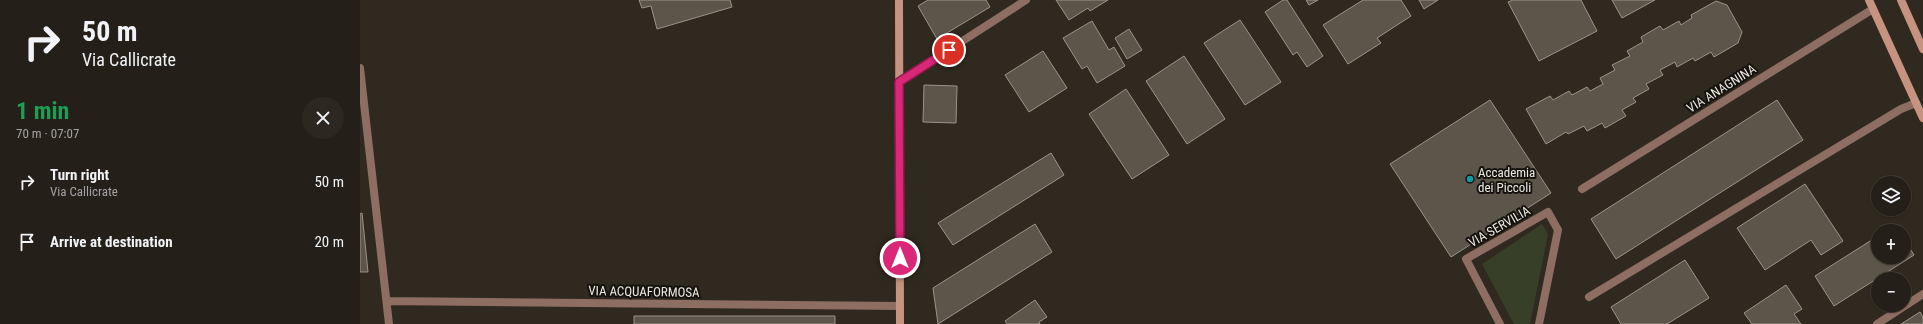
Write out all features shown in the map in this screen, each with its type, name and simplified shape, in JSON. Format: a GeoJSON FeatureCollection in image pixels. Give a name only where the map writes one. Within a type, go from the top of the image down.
{"type":"FeatureCollection","features":[{"type":"Feature","properties":{"kind":"main road"},"geometry":{"type":"LineString","coordinates":[[899,0],[900,324]]}},
{"type":"Feature","properties":{"kind":"main road"},"geometry":{"type":"LineString","coordinates":[[1869,0],[1923,118]]}},
{"type":"Feature","properties":{"kind":"main road"},"geometry":{"type":"LineString","coordinates":[[1901,0],[1923,49]]}},
{"type":"Feature","properties":{"kind":"street"},"geometry":{"type":"LineString","coordinates":[[899,82],[1026,0]]}},
{"type":"Feature","properties":{"kind":"street","name":"VIA ANAGNINA"},"geometry":{"type":"LineString","coordinates":[[1582,188],[1873,9]]}},
{"type":"Feature","properties":{"kind":"street"},"geometry":{"type":"LineString","coordinates":[[360,68],[389,324]]}},
{"type":"Feature","properties":{"kind":"street"},"geometry":{"type":"LineString","coordinates":[[1588,297],[1901,109],[1916,103]]}},
{"type":"Feature","properties":{"kind":"street","name":"VIA SERVILIA"},"geometry":{"type":"LineString","coordinates":[[1500,324],[1466,259],[1548,212],[1558,230],[1539,324]]}},
{"type":"Feature","properties":{"kind":"street"},"geometry":{"type":"LineString","coordinates":[[1877,324],[1923,294]]}},
{"type":"Feature","properties":{"kind":"street","name":"VIA ACQUAFORMOSA"},"geometry":{"type":"LineString","coordinates":[[387,301],[900,306]]}},
{"type":"Feature","properties":{"kind":"green space"},"geometry":{"type":"Polygon","coordinates":[[[1542,224],[1548,234],[1530,324],[1514,324],[1482,264],[1542,224]]]}},
{"type":"Feature","properties":{"kind":"building"},"geometry":{"type":"Polygon","coordinates":[[[639,0],[730,0],[732,7],[657,29],[651,6],[642,8],[639,0]]]}},
{"type":"Feature","properties":{"kind":"building"},"geometry":{"type":"Polygon","coordinates":[[[928,0],[986,0],[990,7],[937,39],[918,6],[928,0]]]}},
{"type":"Feature","properties":{"kind":"building"},"geometry":{"type":"Polygon","coordinates":[[[1056,0],[1108,0],[1090,11],[1088,8],[1069,20],[1056,0]]]}},
{"type":"Feature","properties":{"kind":"building"},"geometry":{"type":"Polygon","coordinates":[[[1283,0],[1287,0],[1323,56],[1307,67],[1297,52],[1293,55],[1265,12],[1283,0]]]}},
{"type":"Feature","properties":{"kind":"building"},"geometry":{"type":"Polygon","coordinates":[[[1306,0],[1318,0],[1309,5],[1306,0]]]}},
{"type":"Feature","properties":{"kind":"building"},"geometry":{"type":"Polygon","coordinates":[[[1363,0],[1401,0],[1411,16],[1377,38],[1381,43],[1348,64],[1323,25],[1363,0]]]}},
{"type":"Feature","properties":{"kind":"building"},"geometry":{"type":"Polygon","coordinates":[[[1419,0],[1438,0],[1424,9],[1419,0]]]}},
{"type":"Feature","properties":{"kind":"building"},"geometry":{"type":"Polygon","coordinates":[[[1513,0],[1581,0],[1597,31],[1539,61],[1508,2],[1513,0]]]}},
{"type":"Feature","properties":{"kind":"building"},"geometry":{"type":"Polygon","coordinates":[[[1612,0],[1655,0],[1622,18],[1612,0]]]}},
{"type":"Feature","properties":{"kind":"building"},"geometry":{"type":"Polygon","coordinates":[[[1716,1],[1727,5],[1742,32],[1738,43],[1714,57],[1711,52],[1695,61],[1693,58],[1677,67],[1675,62],[1660,70],[1663,75],[1646,84],[1649,89],[1633,98],[1636,102],[1622,110],[1626,116],[1605,128],[1602,123],[1587,131],[1584,126],[1568,134],[1566,132],[1546,144],[1526,109],[1550,96],[1553,100],[1569,91],[1572,95],[1587,87],[1590,91],[1603,84],[1600,78],[1615,70],[1612,65],[1630,56],[1627,51],[1643,42],[1641,37],[1660,26],[1663,30],[1679,21],[1681,25],[1692,18],[1691,15],[1716,1]]]}},
{"type":"Feature","properties":{"kind":"building"},"geometry":{"type":"Polygon","coordinates":[[[1240,20],[1281,82],[1245,105],[1204,43],[1240,20]]]}},
{"type":"Feature","properties":{"kind":"building"},"geometry":{"type":"Polygon","coordinates":[[[1092,21],[1109,50],[1114,47],[1125,66],[1097,83],[1087,66],[1082,69],[1063,38],[1092,21]]]}},
{"type":"Feature","properties":{"kind":"building"},"geometry":{"type":"Polygon","coordinates":[[[1129,29],[1142,50],[1127,59],[1115,38],[1129,29]]]}},
{"type":"Feature","properties":{"kind":"building"},"geometry":{"type":"Polygon","coordinates":[[[1043,51],[1067,88],[1029,112],[1005,75],[1043,51]]]}},
{"type":"Feature","properties":{"kind":"building"},"geometry":{"type":"Polygon","coordinates":[[[1184,56],[1225,119],[1187,144],[1146,81],[1184,56]]]}},
{"type":"Feature","properties":{"kind":"building"},"geometry":{"type":"Polygon","coordinates":[[[924,85],[957,86],[956,123],[923,122],[924,85]]]}},
{"type":"Feature","properties":{"kind":"building"},"geometry":{"type":"Polygon","coordinates":[[[1126,89],[1169,155],[1132,179],[1089,114],[1126,89]]]}},
{"type":"Feature","properties":{"kind":"building","name":"Accademia dei Piccoli"},"geometry":{"type":"Polygon","coordinates":[[[1490,100],[1551,193],[1451,257],[1390,164],[1490,100]]]}},
{"type":"Feature","properties":{"kind":"building"},"geometry":{"type":"Polygon","coordinates":[[[1777,100],[1803,140],[1616,259],[1591,219],[1777,100]]]}},
{"type":"Feature","properties":{"kind":"building"},"geometry":{"type":"Polygon","coordinates":[[[1051,153],[1064,175],[953,245],[938,223],[1051,153]]]}},
{"type":"Feature","properties":{"kind":"building"},"geometry":{"type":"Polygon","coordinates":[[[1805,184],[1843,241],[1821,255],[1811,240],[1765,270],[1737,228],[1805,184]]]}},
{"type":"Feature","properties":{"kind":"building"},"geometry":{"type":"Polygon","coordinates":[[[362,213],[368,272],[360,272],[360,214],[362,213]]]}},
{"type":"Feature","properties":{"kind":"building"},"geometry":{"type":"Polygon","coordinates":[[[1035,224],[1052,252],[938,324],[933,288],[1035,224]]]}},
{"type":"Feature","properties":{"kind":"building"},"geometry":{"type":"Polygon","coordinates":[[[1871,240],[1871,264],[1900,264],[1887,272],[1871,272],[1871,282],[1834,306],[1815,276],[1871,240]]]}},
{"type":"Feature","properties":{"kind":"building"},"geometry":{"type":"Polygon","coordinates":[[[1911,250],[1914,255],[1911,257],[1911,250]]]}},
{"type":"Feature","properties":{"kind":"building"},"geometry":{"type":"Polygon","coordinates":[[[1685,260],[1709,298],[1667,324],[1621,324],[1611,307],[1685,260]]]}},
{"type":"Feature","properties":{"kind":"building"},"geometry":{"type":"Polygon","coordinates":[[[1786,285],[1802,309],[1794,314],[1801,324],[1752,324],[1744,313],[1786,285]]]}},
{"type":"Feature","properties":{"kind":"building"},"geometry":{"type":"Polygon","coordinates":[[[1035,300],[1047,317],[1039,322],[1040,324],[1007,324],[1005,321],[1035,300]]]}},
{"type":"Feature","properties":{"kind":"building"},"geometry":{"type":"Polygon","coordinates":[[[1920,312],[1923,317],[1923,324],[1901,324],[1920,312]]]}},
{"type":"Feature","properties":{"kind":"building"},"geometry":{"type":"Polygon","coordinates":[[[634,316],[835,316],[835,324],[634,324],[634,316]]]}},
{"type":"Feature","properties":{"kind":"place","name":"Accademia dei Piccoli"},"geometry":{"type":"Point","coordinates":[1470,179]}},
{"type":"Feature","properties":{"kind":"route"},"geometry":{"type":"LineString","coordinates":[[900,258],[899,82],[949,50]]}}]}
